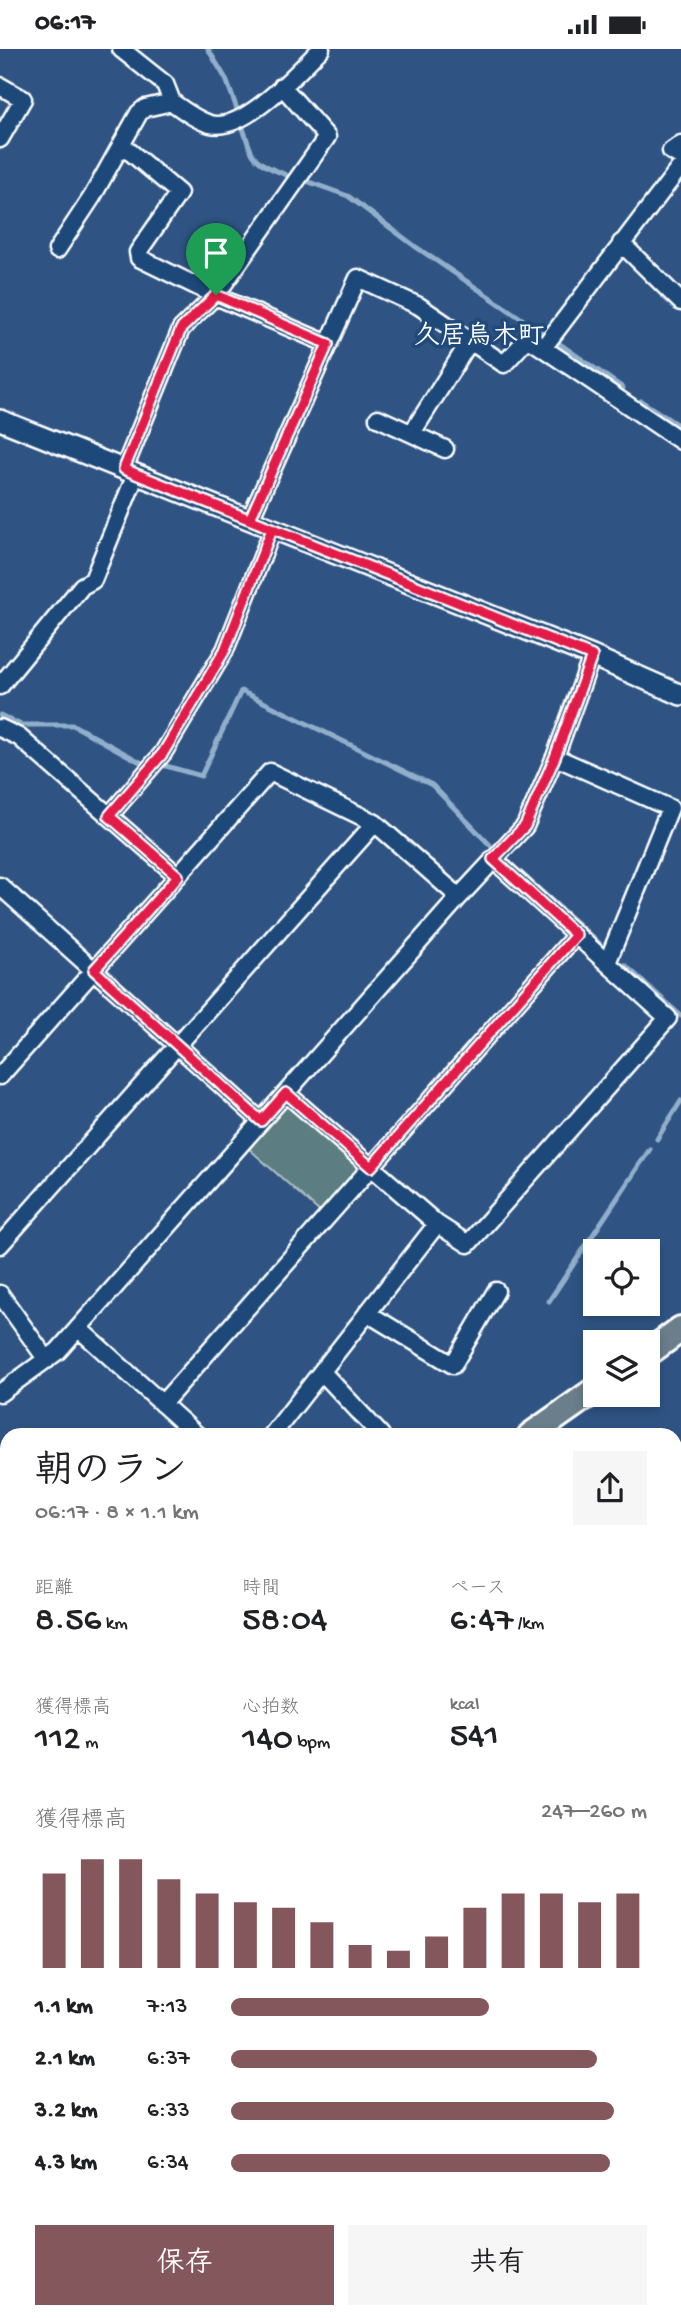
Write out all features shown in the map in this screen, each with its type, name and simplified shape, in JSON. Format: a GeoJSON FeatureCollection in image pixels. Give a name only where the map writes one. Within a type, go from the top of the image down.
{"type":"FeatureCollection","features":[{"type":"Feature","properties":{"kind":"main road"},"geometry":{"type":"LineString","coordinates":[[660,1344],[681,1329]]}},
{"type":"Feature","properties":{"kind":"main road"},"geometry":{"type":"LineString","coordinates":[[541,1428],[583,1398]]}},
{"type":"Feature","properties":{"kind":"street"},"geometry":{"type":"LineString","coordinates":[[121,49],[165,84],[172,102],[190,115],[211,124],[243,118],[321,49]]}},
{"type":"Feature","properties":{"kind":"street"},"geometry":{"type":"LineString","coordinates":[[0,86],[23,99],[0,139]]}},
{"type":"Feature","properties":{"kind":"street"},"geometry":{"type":"LineString","coordinates":[[0,686],[82,586],[93,580],[181,329],[216,295],[327,137],[282,86]]}},
{"type":"Feature","properties":{"kind":"street"},"geometry":{"type":"LineString","coordinates":[[57,250],[139,113],[145,108],[172,102]]}},
{"type":"Feature","properties":{"kind":"street"},"geometry":{"type":"LineString","coordinates":[[681,144],[671,151],[681,157]]}},
{"type":"Feature","properties":{"kind":"street"},"geometry":{"type":"LineString","coordinates":[[122,145],[179,194],[138,252],[139,258],[328,344]]}},
{"type":"Feature","properties":{"kind":"street"},"geometry":{"type":"LineString","coordinates":[[543,348],[681,166]]}},
{"type":"Feature","properties":{"kind":"street"},"geometry":{"type":"LineString","coordinates":[[621,243],[681,302]]}},
{"type":"Feature","properties":{"kind":"street"},"geometry":{"type":"LineString","coordinates":[[250,519],[358,278],[419,306],[504,364],[528,338],[681,441]]}},
{"type":"Feature","properties":{"kind":"street"},"geometry":{"type":"LineString","coordinates":[[412,433],[471,341]]}},
{"type":"Feature","properties":{"kind":"street"},"geometry":{"type":"LineString","coordinates":[[378,418],[446,449]]}},
{"type":"Feature","properties":{"kind":"street"},"geometry":{"type":"LineString","coordinates":[[0,420],[592,656],[681,695]]}},
{"type":"Feature","properties":{"kind":"street"},"geometry":{"type":"LineString","coordinates":[[109,816],[153,765],[225,650],[272,529]]}},
{"type":"Feature","properties":{"kind":"street"},"geometry":{"type":"LineString","coordinates":[[0,1393],[47,1360],[78,1328],[525,826],[555,757],[592,656]]}},
{"type":"Feature","properties":{"kind":"street"},"geometry":{"type":"LineString","coordinates":[[0,728],[19,737],[178,876]]}},
{"type":"Feature","properties":{"kind":"street"},"geometry":{"type":"LineString","coordinates":[[555,757],[676,810],[607,963]]}},
{"type":"Feature","properties":{"kind":"street"},"geometry":{"type":"LineString","coordinates":[[0,1076],[271,772],[375,823],[459,897]]}},
{"type":"Feature","properties":{"kind":"street"},"geometry":{"type":"LineString","coordinates":[[0,1245],[375,823]]}},
{"type":"Feature","properties":{"kind":"street"},"geometry":{"type":"LineString","coordinates":[[286,1093],[437,1224],[468,1244],[668,1018],[493,859]]}},
{"type":"Feature","properties":{"kind":"street"},"geometry":{"type":"LineString","coordinates":[[2,893],[94,970],[261,1121]]}},
{"type":"Feature","properties":{"kind":"street"},"geometry":{"type":"LineString","coordinates":[[162,1404],[576,935]]}},
{"type":"Feature","properties":{"kind":"street"},"geometry":{"type":"LineString","coordinates":[[277,1428],[437,1224]]}},
{"type":"Feature","properties":{"kind":"street"},"geometry":{"type":"LineString","coordinates":[[367,1313],[453,1365],[496,1291]]}},
{"type":"Feature","properties":{"kind":"street"},"geometry":{"type":"LineString","coordinates":[[0,1294],[47,1360]]}},
{"type":"Feature","properties":{"kind":"street"},"geometry":{"type":"LineString","coordinates":[[78,1328],[189,1428]]}},
{"type":"Feature","properties":{"kind":"street"},"geometry":{"type":"LineString","coordinates":[[321,1372],[374,1428]]}},
{"type":"Feature","properties":{"kind":"green space"},"geometry":{"type":"Polygon","coordinates":[[[290,1106],[356,1164],[357,1172],[321,1213],[247,1147],[282,1107],[290,1106]]]}},
{"type":"Feature","properties":{"kind":"waterway"},"geometry":{"type":"LineString","coordinates":[[208,49],[226,79],[237,109]]}},
{"type":"Feature","properties":{"kind":"waterway"},"geometry":{"type":"LineString","coordinates":[[242,125],[255,158],[286,175]]}},
{"type":"Feature","properties":{"kind":"waterway"},"geometry":{"type":"LineString","coordinates":[[309,182],[348,196],[416,247],[544,334]]}},
{"type":"Feature","properties":{"kind":"waterway"},"geometry":{"type":"LineString","coordinates":[[557,342],[623,388]]}},
{"type":"Feature","properties":{"kind":"waterway"},"geometry":{"type":"LineString","coordinates":[[641,401],[681,427]]}},
{"type":"Feature","properties":{"kind":"waterway"},"geometry":{"type":"LineString","coordinates":[[159,764],[201,776],[241,691],[432,785],[490,845]]}},
{"type":"Feature","properties":{"kind":"waterway"},"geometry":{"type":"LineString","coordinates":[[0,715],[21,725],[73,725],[142,763],[149,764]]}},
{"type":"Feature","properties":{"kind":"waterway"},"geometry":{"type":"LineString","coordinates":[[510,863],[599,943]]}},
{"type":"Feature","properties":{"kind":"waterway"},"geometry":{"type":"LineString","coordinates":[[625,965],[681,1016]]}},
{"type":"Feature","properties":{"kind":"waterway"},"geometry":{"type":"LineString","coordinates":[[657,1139],[681,1101]]}},
{"type":"Feature","properties":{"kind":"waterway"},"geometry":{"type":"LineString","coordinates":[[549,1301],[650,1149]]}},
{"type":"Feature","properties":{"kind":"district","name":"久居烏木町"},"geometry":{"type":"Point","coordinates":[479,334]}},
{"type":"Feature","properties":{"kind":"route"},"geometry":{"type":"LineString","coordinates":[[216,295],[181,329],[124,469],[272,529],[592,656],[555,757],[525,826],[493,859],[576,935],[371,1167],[286,1093],[261,1121],[94,970],[178,876],[109,816],[163,753],[225,650],[272,529],[250,519],[328,344],[216,295]]}}]}
